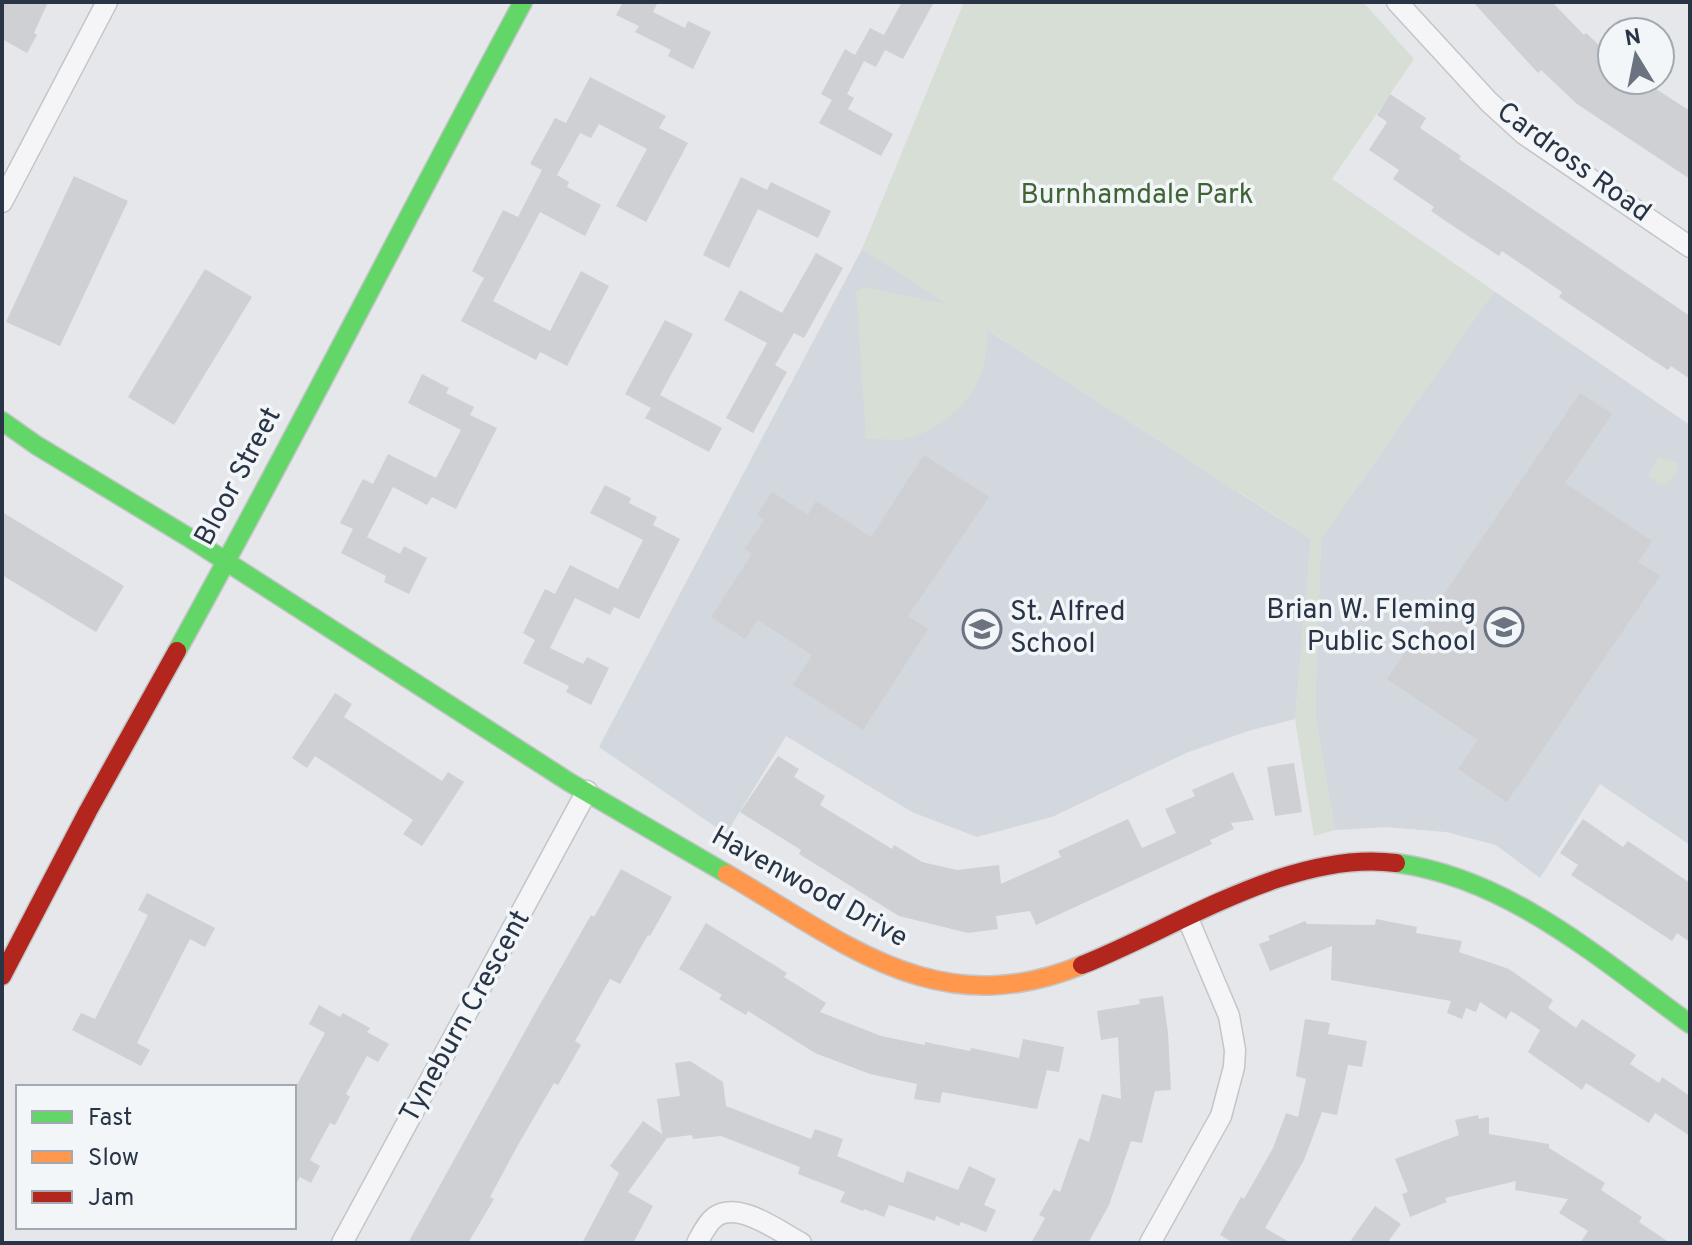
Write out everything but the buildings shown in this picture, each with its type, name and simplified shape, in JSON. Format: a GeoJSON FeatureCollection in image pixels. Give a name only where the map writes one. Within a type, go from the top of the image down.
{"type":"FeatureCollection","features":[{"type":"Feature","properties":{"kind":"street"},"geometry":{"type":"LineString","coordinates":[[2,202],[107,2]]}},
{"type":"Feature","properties":{"kind":"street","name":"Bloor Street"},"geometry":{"type":"LineString","coordinates":[[2,976],[88,811],[227,561],[523,2]]}},
{"type":"Feature","properties":{"kind":"street","name":"Cardross Road"},"geometry":{"type":"LineString","coordinates":[[1397,2],[1489,102],[1524,134],[1690,247]]}},
{"type":"Feature","properties":{"kind":"street","name":"Havenwood Drive"},"geometry":{"type":"LineString","coordinates":[[2,421],[36,445],[227,561],[413,684],[587,791],[881,964],[915,978],[965,986],[1011,986],[1076,969],[1275,879],[1365,861],[1424,866],[1462,877],[1526,910],[1690,1024]]}},
{"type":"Feature","properties":{"kind":"street","name":"Tyneburn Crescent"},"geometry":{"type":"LineString","coordinates":[[342,1243],[587,791]]}},
{"type":"Feature","properties":{"kind":"street"},"geometry":{"type":"LineString","coordinates":[[1150,1243],[1221,1116],[1234,1067],[1234,1041],[1229,1016],[1188,919]]}},
{"type":"Feature","properties":{"kind":"street"},"geometry":{"type":"LineString","coordinates":[[697,1243],[712,1220],[731,1211],[747,1214],[801,1243]]}},
{"type":"Feature","properties":{"kind":"shaded area","name":"St. Alfred School"},"geometry":{"type":"Polygon","coordinates":[[[862,249],[1311,539],[1295,719],[1248,731],[1186,753],[1052,817],[977,837],[912,812],[786,736],[726,834],[599,747],[862,249]]]}},
{"type":"Feature","properties":{"kind":"shaded area","name":"Brian W. Fleming Public School"},"geometry":{"type":"Polygon","coordinates":[[[1494,291],[1690,425],[1690,845],[1600,784],[1540,878],[1496,845],[1446,832],[1386,827],[1335,830],[1315,714],[1321,539],[1494,291]]]}},
{"type":"Feature","properties":{"kind":"green space","name":"Burnhamdale Park"},"geometry":{"type":"Polygon","coordinates":[[[964,2],[1363,2],[1414,59],[1332,179],[1494,291],[1321,539],[1315,714],[1335,830],[1314,836],[1295,719],[1311,539],[1238,491],[1232,491],[988,330],[985,361],[979,379],[966,401],[946,420],[910,438],[866,439],[856,292],[865,287],[947,304],[862,249],[964,2]]]}},
{"type":"Feature","properties":{"kind":"green space"},"geometry":{"type":"Polygon","coordinates":[[[1659,457],[1676,462],[1678,472],[1666,484],[1660,485],[1648,476],[1659,457]]]}},
{"type":"Feature","properties":{"kind":"traffic: fast"},"geometry":{"type":"LineString","coordinates":[[177,651],[523,2]]}},
{"type":"Feature","properties":{"kind":"traffic: fast"},"geometry":{"type":"LineString","coordinates":[[2,421],[569,782],[727,874]]}},
{"type":"Feature","properties":{"kind":"traffic: fast"},"geometry":{"type":"LineString","coordinates":[[1396,863],[1477,885],[1515,903],[1587,948],[1690,1024]]}},
{"type":"Feature","properties":{"kind":"traffic: slow"},"geometry":{"type":"LineString","coordinates":[[727,874],[854,949],[895,968],[938,981],[982,986],[1030,981],[1082,965]]}},
{"type":"Feature","properties":{"kind":"traffic: jam"},"geometry":{"type":"LineString","coordinates":[[2,976],[88,811],[177,651]]}},
{"type":"Feature","properties":{"kind":"traffic: jam"},"geometry":{"type":"LineString","coordinates":[[1082,965],[1276,879],[1316,868],[1357,862],[1396,863]]}},
{"type":"Feature","properties":{"kind":"place","name":"Brian W. Fleming Public School"},"geometry":{"type":"Point","coordinates":[1504,627]}},
{"type":"Feature","properties":{"kind":"place","name":"St. Alfred School"},"geometry":{"type":"Point","coordinates":[982,629]}}]}
